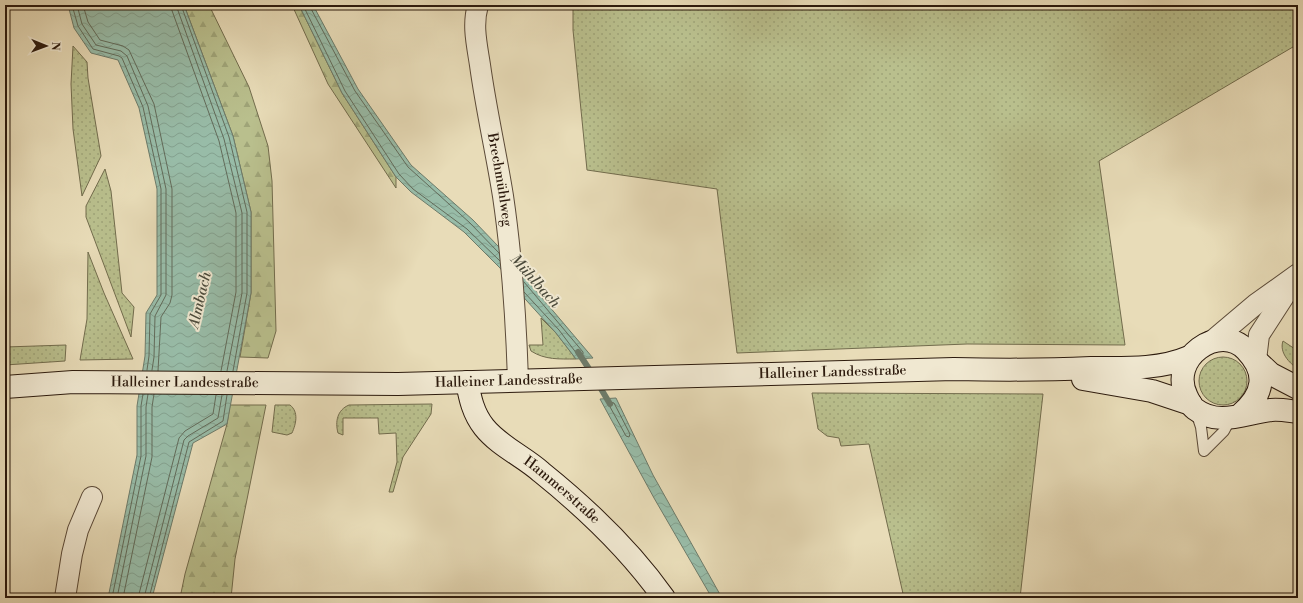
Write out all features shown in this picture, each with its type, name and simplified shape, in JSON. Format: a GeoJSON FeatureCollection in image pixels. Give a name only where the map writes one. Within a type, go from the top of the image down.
{"type":"FeatureCollection","features":[{"type":"Feature","properties":{"kind":"main road"},"geometry":{"type":"LineString","coordinates":[[1211,342],[1228,341],[1244,347],[1256,361],[1271,374],[1298,388]]}},
{"type":"Feature","properties":{"kind":"main road","name":"Halleiner Landesstraße"},"geometry":{"type":"LineString","coordinates":[[5,387],[73,382],[398,384],[939,369],[1012,370],[1138,367],[1176,362],[1190,357],[1199,348],[1211,342]]}},
{"type":"Feature","properties":{"kind":"main road"},"geometry":{"type":"LineString","coordinates":[[1190,357],[1183,372],[1183,389],[1193,407]]}},
{"type":"Feature","properties":{"kind":"main road"},"geometry":{"type":"LineString","coordinates":[[1236,416],[1253,404],[1259,391],[1261,376],[1256,361]]}},
{"type":"Feature","properties":{"kind":"main road","name":"Halleiner Landesstraße"},"geometry":{"type":"LineString","coordinates":[[1012,370],[1131,386],[1152,391],[1193,407],[1212,418],[1272,410],[1298,412]]}},
{"type":"Feature","properties":{"kind":"main road","name":"Hammerstraße"},"geometry":{"type":"LineString","coordinates":[[467,382],[476,416],[485,428],[499,442],[540,470],[588,512],[614,537],[651,579],[664,598]]}},
{"type":"Feature","properties":{"kind":"street","name":"Brechmühlweg"},"geometry":{"type":"LineString","coordinates":[[478,5],[474,24],[485,97],[503,196],[510,252],[515,306],[518,380]]}},
{"type":"Feature","properties":{"kind":"street"},"geometry":{"type":"LineString","coordinates":[[1211,342],[1256,304],[1298,274]]}},
{"type":"Feature","properties":{"kind":"street"},"geometry":{"type":"LineString","coordinates":[[1256,361],[1259,335],[1298,274]]}},
{"type":"Feature","properties":{"kind":"street"},"geometry":{"type":"LineString","coordinates":[[65,598],[72,554],[78,530],[92,497]]}},
{"type":"Feature","properties":{"kind":"lane"},"geometry":{"type":"LineString","coordinates":[[1193,407],[1201,427],[1204,451],[1224,431],[1236,416]]}},
{"type":"Feature","properties":{"kind":"green space"},"geometry":{"type":"Polygon","coordinates":[[[184,5],[209,5],[249,87],[268,146],[272,181],[276,331],[268,358],[240,357],[251,293],[251,212],[233,136],[184,5]]]}},
{"type":"Feature","properties":{"kind":"green space"},"geometry":{"type":"Polygon","coordinates":[[[292,5],[299,5],[342,93],[396,177],[396,188],[328,84],[292,5]]]}},
{"type":"Feature","properties":{"kind":"green space"},"geometry":{"type":"Polygon","coordinates":[[[573,5],[1298,5],[1298,44],[1099,161],[1125,345],[967,344],[737,353],[717,189],[587,170],[573,30],[573,5]]]}},
{"type":"Feature","properties":{"kind":"green space"},"geometry":{"type":"Polygon","coordinates":[[[73,46],[87,62],[88,78],[101,156],[82,196],[73,129],[71,84],[73,46]]]}},
{"type":"Feature","properties":{"kind":"green space"},"geometry":{"type":"Polygon","coordinates":[[[105,169],[111,191],[122,293],[134,307],[131,337],[86,217],[86,206],[105,169]]]}},
{"type":"Feature","properties":{"kind":"green space"},"geometry":{"type":"Polygon","coordinates":[[[88,252],[133,359],[80,360],[87,319],[88,252]]]}},
{"type":"Feature","properties":{"kind":"green space"},"geometry":{"type":"Polygon","coordinates":[[[541,318],[556,333],[576,359],[558,359],[542,356],[531,351],[529,345],[543,345],[541,318]]]}},
{"type":"Feature","properties":{"kind":"green space"},"geometry":{"type":"Polygon","coordinates":[[[1283,341],[1298,351],[1298,369],[1291,364],[1286,357],[1282,349],[1283,341]]]}},
{"type":"Feature","properties":{"kind":"green space"},"geometry":{"type":"Polygon","coordinates":[[[66,345],[65,361],[5,365],[5,347],[66,345]]]}},
{"type":"Feature","properties":{"kind":"green space"},"geometry":{"type":"Polygon","coordinates":[[[1218,357],[1228,357],[1237,361],[1243,367],[1246,372],[1246,390],[1237,401],[1228,405],[1218,405],[1209,401],[1203,395],[1199,386],[1199,376],[1203,367],[1209,361],[1218,357]]]}},
{"type":"Feature","properties":{"kind":"green space"},"geometry":{"type":"Polygon","coordinates":[[[812,393],[1043,394],[1020,598],[904,598],[869,444],[841,446],[839,438],[827,436],[818,429],[812,393]]]}},
{"type":"Feature","properties":{"kind":"green space"},"geometry":{"type":"Polygon","coordinates":[[[432,404],[431,414],[403,457],[393,492],[389,492],[397,462],[396,433],[379,434],[378,418],[343,418],[343,435],[338,433],[337,421],[339,413],[349,405],[432,404]]]}},
{"type":"Feature","properties":{"kind":"green space"},"geometry":{"type":"Polygon","coordinates":[[[230,405],[266,405],[235,559],[231,598],[180,598],[185,574],[227,424],[230,405]]]}},
{"type":"Feature","properties":{"kind":"green space"},"geometry":{"type":"Polygon","coordinates":[[[275,405],[290,405],[295,411],[295,426],[292,433],[287,435],[272,432],[275,405]]]}},
{"type":"Feature","properties":{"kind":"water","name":"Almbach"},"geometry":{"type":"Polygon","coordinates":[[[68,5],[184,5],[233,136],[251,212],[251,293],[227,424],[193,443],[152,598],[108,598],[137,455],[137,406],[145,356],[146,313],[157,295],[157,189],[139,108],[118,60],[91,53],[74,28],[68,5]]]}},
{"type":"Feature","properties":{"kind":"water"},"geometry":{"type":"Polygon","coordinates":[[[299,5],[313,5],[358,89],[411,165],[473,220],[498,246],[593,358],[576,359],[556,333],[500,268],[464,232],[411,192],[396,177],[342,93],[299,5]]]}},
{"type":"Feature","properties":{"kind":"water"},"geometry":{"type":"Polygon","coordinates":[[[616,398],[653,475],[722,598],[712,598],[654,498],[600,399],[616,398]]]}},
{"type":"Feature","properties":{"kind":"waterway","name":"Mühlbach"},"geometry":{"type":"LineString","coordinates":[[578,352],[593,375]]}},
{"type":"Feature","properties":{"kind":"waterway","name":"Mühlbach"},"geometry":{"type":"LineString","coordinates":[[597,382],[610,404]]}}]}
